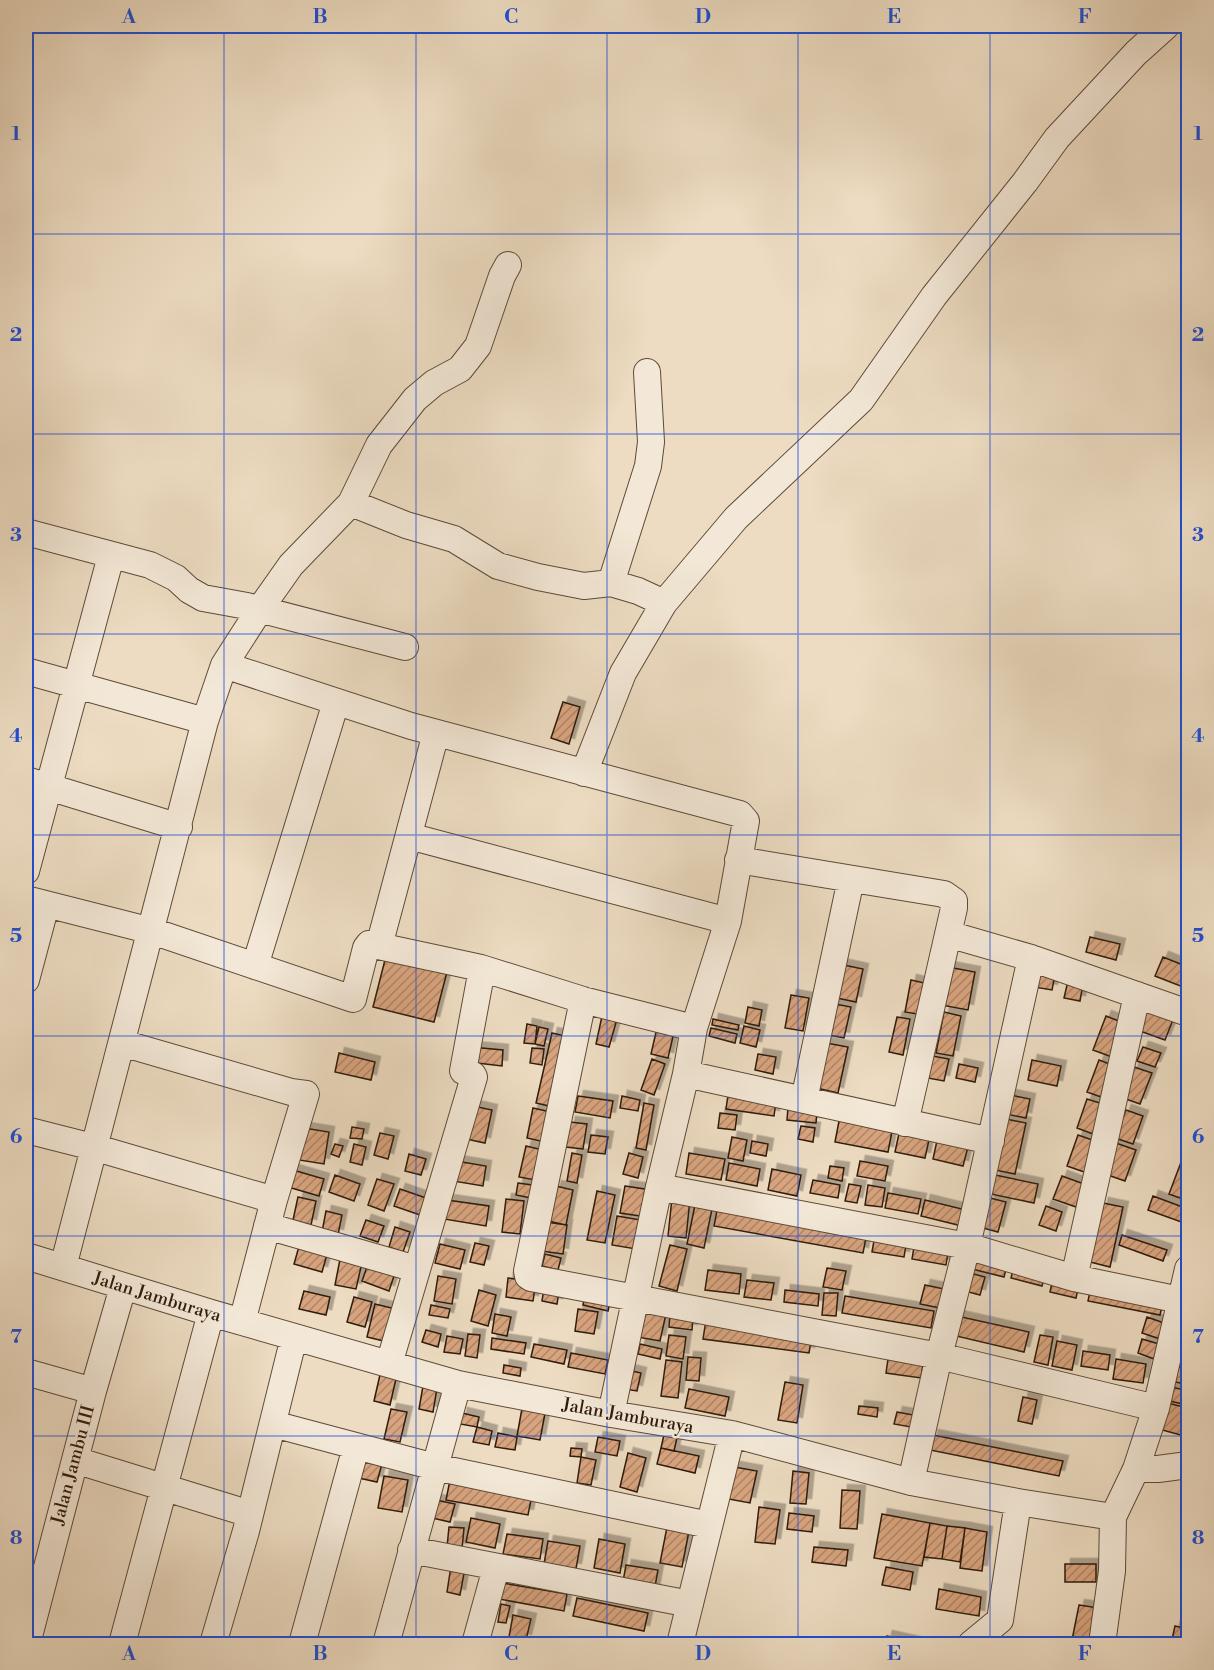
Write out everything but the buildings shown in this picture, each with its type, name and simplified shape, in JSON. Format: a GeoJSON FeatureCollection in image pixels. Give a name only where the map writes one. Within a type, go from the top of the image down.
{"type":"FeatureCollection","features":[{"type":"Feature","properties":{"kind":"street"},"geometry":{"type":"LineString","coordinates":[[585,773],[622,673],[664,603],[736,518],[861,400],[934,296],[1057,138],[1136,53],[1166,26]]}},
{"type":"Feature","properties":{"kind":"street"},"geometry":{"type":"LineString","coordinates":[[63,1267],[205,721],[224,666],[291,565],[351,503],[379,446],[415,399],[434,383],[460,369],[478,346],[502,276],[508,265]]}},
{"type":"Feature","properties":{"kind":"street"},"geometry":{"type":"LineString","coordinates":[[611,584],[648,466],[651,442],[647,372]]}},
{"type":"Feature","properties":{"kind":"street"},"geometry":{"type":"LineString","coordinates":[[351,503],[406,525],[454,539],[498,566],[584,586],[611,584],[638,591],[664,603]]}},
{"type":"Feature","properties":{"kind":"street"},"geometry":{"type":"LineString","coordinates":[[26,532],[150,565],[176,578],[189,590],[203,598],[260,609],[405,647]]}},
{"type":"Feature","properties":{"kind":"street"},"geometry":{"type":"LineString","coordinates":[[26,871],[37,783],[77,685],[111,556]]}},
{"type":"Feature","properties":{"kind":"street"},"geometry":{"type":"LineString","coordinates":[[224,666],[436,732],[740,814],[746,820],[728,921],[694,1028],[686,1074],[659,1188],[611,1414]]}},
{"type":"Feature","properties":{"kind":"street"},"geometry":{"type":"LineString","coordinates":[[26,671],[205,721]]}},
{"type":"Feature","properties":{"kind":"street"},"geometry":{"type":"LineString","coordinates":[[255,966],[336,702]]}},
{"type":"Feature","properties":{"kind":"street"},"geometry":{"type":"LineString","coordinates":[[379,946],[436,732]]}},
{"type":"Feature","properties":{"kind":"street"},"geometry":{"type":"LineString","coordinates":[[37,783],[179,827]]}},
{"type":"Feature","properties":{"kind":"street"},"geometry":{"type":"LineString","coordinates":[[408,836],[728,921]]}},
{"type":"Feature","properties":{"kind":"street"},"geometry":{"type":"LineString","coordinates":[[738,860],[951,897],[954,908],[905,1123]]}},
{"type":"Feature","properties":{"kind":"street"},"geometry":{"type":"LineString","coordinates":[[804,1100],[851,879]]}},
{"type":"Feature","properties":{"kind":"street"},"geometry":{"type":"LineString","coordinates":[[26,980],[36,902],[152,931],[352,999],[369,944],[482,969],[583,1000],[694,1028]]}},
{"type":"Feature","properties":{"kind":"street"},"geometry":{"type":"LineString","coordinates":[[948,934],[1031,958],[1188,1012]]}},
{"type":"Feature","properties":{"kind":"street"},"geometry":{"type":"LineString","coordinates":[[911,1482],[939,1356],[967,1246],[1031,958]]}},
{"type":"Feature","properties":{"kind":"street"},"geometry":{"type":"LineString","coordinates":[[389,1364],[474,1077],[463,1071],[482,969]]}},
{"type":"Feature","properties":{"kind":"street"},"geometry":{"type":"LineString","coordinates":[[1074,1278],[1137,995]]}},
{"type":"Feature","properties":{"kind":"street"},"geometry":{"type":"LineString","coordinates":[[583,1000],[528,1276],[939,1356],[1156,1408]]}},
{"type":"Feature","properties":{"kind":"street"},"geometry":{"type":"LineString","coordinates":[[122,1043],[291,1092],[306,1094],[274,1200],[242,1322]]}},
{"type":"Feature","properties":{"kind":"street"},"geometry":{"type":"LineString","coordinates":[[686,1074],[990,1141]]}},
{"type":"Feature","properties":{"kind":"street"},"geometry":{"type":"LineString","coordinates":[[26,1130],[93,1147],[274,1200]]}},
{"type":"Feature","properties":{"kind":"street"},"geometry":{"type":"LineString","coordinates":[[659,1188],[967,1246],[1074,1278],[1180,1300]]}},
{"type":"Feature","properties":{"kind":"street"},"geometry":{"type":"LineString","coordinates":[[267,1226],[416,1269]]}},
{"type":"Feature","properties":{"kind":"street","name":"Jalan Jamburaya"},"geometry":{"type":"LineString","coordinates":[[26,1256],[123,1287],[458,1384],[611,1414],[732,1434],[911,1482],[1113,1517]]}},
{"type":"Feature","properties":{"kind":"street"},"geometry":{"type":"LineString","coordinates":[[1102,1644],[1112,1571],[1113,1517],[1136,1469],[1156,1408],[1188,1269]]}},
{"type":"Feature","properties":{"kind":"street","name":"Jalan Jambu III"},"geometry":{"type":"LineString","coordinates":[[27,1644],[93,1391],[123,1287]]}},
{"type":"Feature","properties":{"kind":"street"},"geometry":{"type":"LineString","coordinates":[[122,1644],[211,1313]]}},
{"type":"Feature","properties":{"kind":"street"},"geometry":{"type":"LineString","coordinates":[[213,1644],[250,1514],[294,1337]]}},
{"type":"Feature","properties":{"kind":"street"},"geometry":{"type":"LineString","coordinates":[[26,1372],[93,1391]]}},
{"type":"Feature","properties":{"kind":"street"},"geometry":{"type":"LineString","coordinates":[[386,1644],[458,1384]]}},
{"type":"Feature","properties":{"kind":"street"},"geometry":{"type":"LineString","coordinates":[[273,1424],[435,1467],[709,1525]]}},
{"type":"Feature","properties":{"kind":"street"},"geometry":{"type":"LineString","coordinates":[[680,1644],[732,1434]]}},
{"type":"Feature","properties":{"kind":"street"},"geometry":{"type":"LineString","coordinates":[[302,1644],[356,1447]]}},
{"type":"Feature","properties":{"kind":"street"},"geometry":{"type":"LineString","coordinates":[[75,1460],[250,1514]]}},
{"type":"Feature","properties":{"kind":"street"},"geometry":{"type":"LineString","coordinates":[[1136,1469],[1188,1465]]}},
{"type":"Feature","properties":{"kind":"street"},"geometry":{"type":"LineString","coordinates":[[971,1644],[994,1624],[992,1615],[1012,1501]]}},
{"type":"Feature","properties":{"kind":"street"},"geometry":{"type":"LineString","coordinates":[[411,1550],[690,1604]]}},
{"type":"Feature","properties":{"kind":"street"},"geometry":{"type":"LineString","coordinates":[[475,1644],[496,1568]]}}]}
